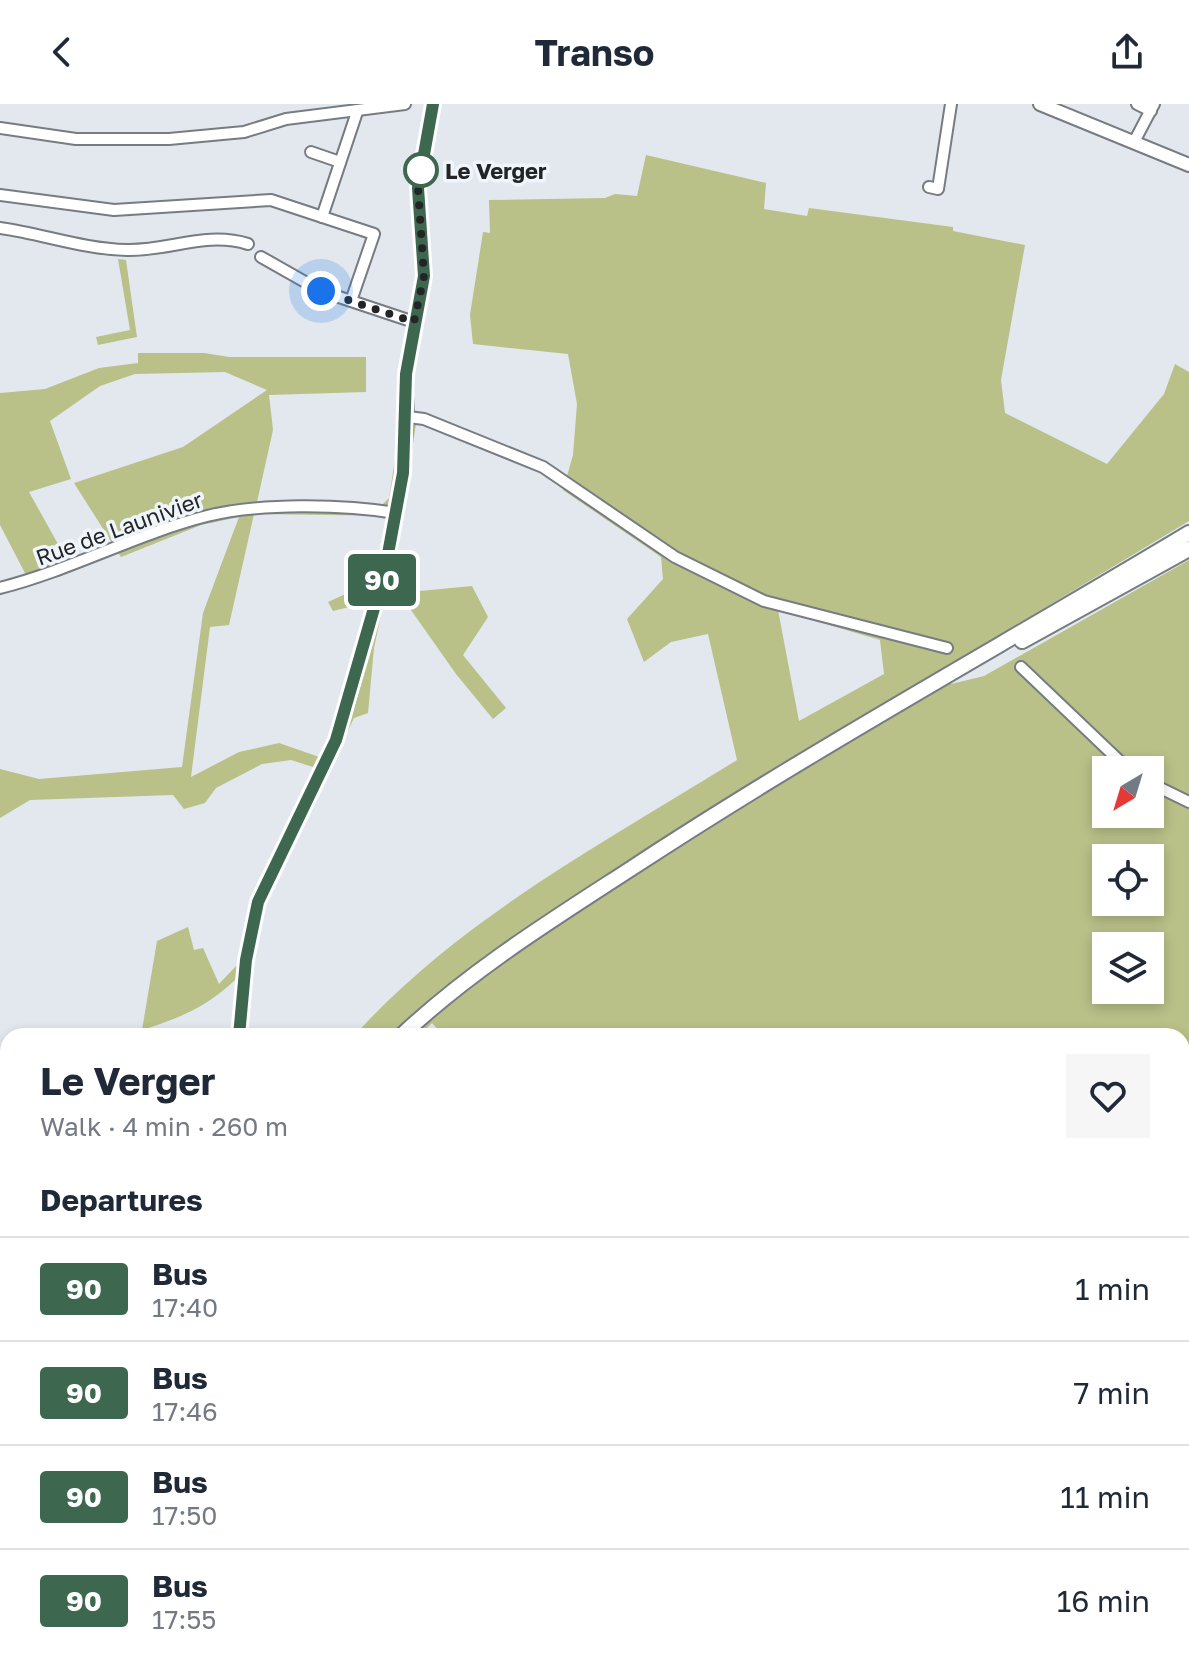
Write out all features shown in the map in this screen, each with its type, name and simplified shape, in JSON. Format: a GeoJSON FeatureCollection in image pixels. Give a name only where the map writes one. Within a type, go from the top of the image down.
{"type":"FeatureCollection","features":[{"type":"Feature","properties":{"kind":"highway"},"geometry":{"type":"LineString","coordinates":[[410,1028],[439,1001],[498,956],[721,809],[1189,530]]}},
{"type":"Feature","properties":{"kind":"highway"},"geometry":{"type":"LineString","coordinates":[[943,679],[1102,600],[1188,550]]}},
{"type":"Feature","properties":{"kind":"main road"},"geometry":{"type":"LineString","coordinates":[[1040,104],[1189,165]]}},
{"type":"Feature","properties":{"kind":"street"},"geometry":{"type":"LineString","coordinates":[[0,128],[76,139],[156,139],[244,132],[286,119],[405,104]]}},
{"type":"Feature","properties":{"kind":"street"},"geometry":{"type":"LineString","coordinates":[[929,187],[938,189],[951,104]]}},
{"type":"Feature","properties":{"kind":"street"},"geometry":{"type":"LineString","coordinates":[[1134,142],[1152,107],[1137,104]]}},
{"type":"Feature","properties":{"kind":"street"},"geometry":{"type":"LineString","coordinates":[[239,1028],[247,949],[258,902],[336,740],[385,570],[396,513],[408,417],[406,374],[424,276],[418,188],[429,105]]}},
{"type":"Feature","properties":{"kind":"street"},"geometry":{"type":"LineString","coordinates":[[322,217],[357,112]]}},
{"type":"Feature","properties":{"kind":"street"},"geometry":{"type":"LineString","coordinates":[[311,152],[340,162]]}},
{"type":"Feature","properties":{"kind":"street"},"geometry":{"type":"LineString","coordinates":[[0,195],[114,210],[260,199],[322,217],[374,234],[351,301]]}},
{"type":"Feature","properties":{"kind":"street"},"geometry":{"type":"LineString","coordinates":[[0,228],[91,247],[131,250],[211,237],[248,244]]}},
{"type":"Feature","properties":{"kind":"street"},"geometry":{"type":"LineString","coordinates":[[261,257],[321,291],[414,322]]}},
{"type":"Feature","properties":{"kind":"street"},"geometry":{"type":"LineString","coordinates":[[408,417],[424,419],[543,467],[675,557],[764,601],[947,648]]}},
{"type":"Feature","properties":{"kind":"street","name":"Rue de Launivier"},"geometry":{"type":"LineString","coordinates":[[0,588],[40,578],[203,517],[237,509],[260,507],[396,513]]}},
{"type":"Feature","properties":{"kind":"street"},"geometry":{"type":"LineString","coordinates":[[1021,667],[1114,756]]}},
{"type":"Feature","properties":{"kind":"street"},"geometry":{"type":"LineString","coordinates":[[1164,790],[1189,802]]}},
{"type":"Feature","properties":{"kind":"green space"},"geometry":{"type":"Polygon","coordinates":[[[646,155],[766,183],[764,209],[807,216],[809,208],[953,227],[953,231],[1025,245],[1001,380],[1005,413],[1107,464],[1164,394],[1175,364],[1189,372],[1189,521],[943,669],[951,684],[984,676],[1189,560],[1189,1028],[437,1028],[432,1023],[427,1028],[362,1028],[395,994],[487,919],[585,853],[737,760],[708,634],[671,642],[644,662],[627,619],[663,579],[661,557],[563,490],[573,455],[577,404],[568,354],[473,344],[470,315],[483,232],[490,233],[489,200],[605,198],[615,194],[637,196],[646,155]],[[778,610],[799,721],[884,674],[880,640],[778,610]]]}},
{"type":"Feature","properties":{"kind":"green space"},"geometry":{"type":"Polygon","coordinates":[[[118,259],[126,260],[137,337],[98,345],[96,337],[130,330],[118,259]]]}},
{"type":"Feature","properties":{"kind":"green space"},"geometry":{"type":"Polygon","coordinates":[[[138,353],[204,353],[229,357],[366,357],[366,392],[269,395],[273,430],[257,502],[381,506],[389,498],[401,421],[416,424],[402,516],[254,514],[229,625],[210,627],[191,777],[239,752],[279,743],[322,758],[342,705],[370,602],[333,611],[328,602],[374,581],[388,583],[374,648],[368,713],[354,718],[284,863],[269,864],[316,768],[291,760],[262,764],[216,788],[205,803],[184,809],[173,795],[30,800],[0,818],[0,769],[39,779],[182,767],[203,613],[239,517],[201,525],[121,557],[74,483],[183,447],[267,390],[225,372],[135,374],[100,386],[50,421],[71,479],[29,492],[68,562],[26,575],[0,525],[0,393],[45,389],[99,368],[138,363],[138,353]]]}},
{"type":"Feature","properties":{"kind":"green space"},"geometry":{"type":"Polygon","coordinates":[[[472,586],[488,617],[463,655],[506,708],[493,719],[456,674],[399,593],[472,586]]]}},
{"type":"Feature","properties":{"kind":"green space"},"geometry":{"type":"Polygon","coordinates":[[[188,927],[194,950],[203,948],[219,984],[238,964],[252,961],[247,1028],[232,1028],[236,979],[192,1010],[169,1021],[142,1028],[157,941],[188,927]]]}},
{"type":"Feature","properties":{"kind":"bus line","name":"90"},"geometry":{"type":"LineString","coordinates":[[240,1028],[246,960],[258,902],[336,740],[360,666],[385,570],[403,473],[408,417],[406,374],[424,276],[418,188],[433,104]]}},
{"type":"Feature","properties":{"kind":"place","name":"Le Verger"},"geometry":{"type":"Point","coordinates":[421,170]}},
{"type":"Feature","properties":{"kind":"route"},"geometry":{"type":"LineString","coordinates":[[321,291],[414,322],[424,276],[418,188],[421,170]]}}]}
